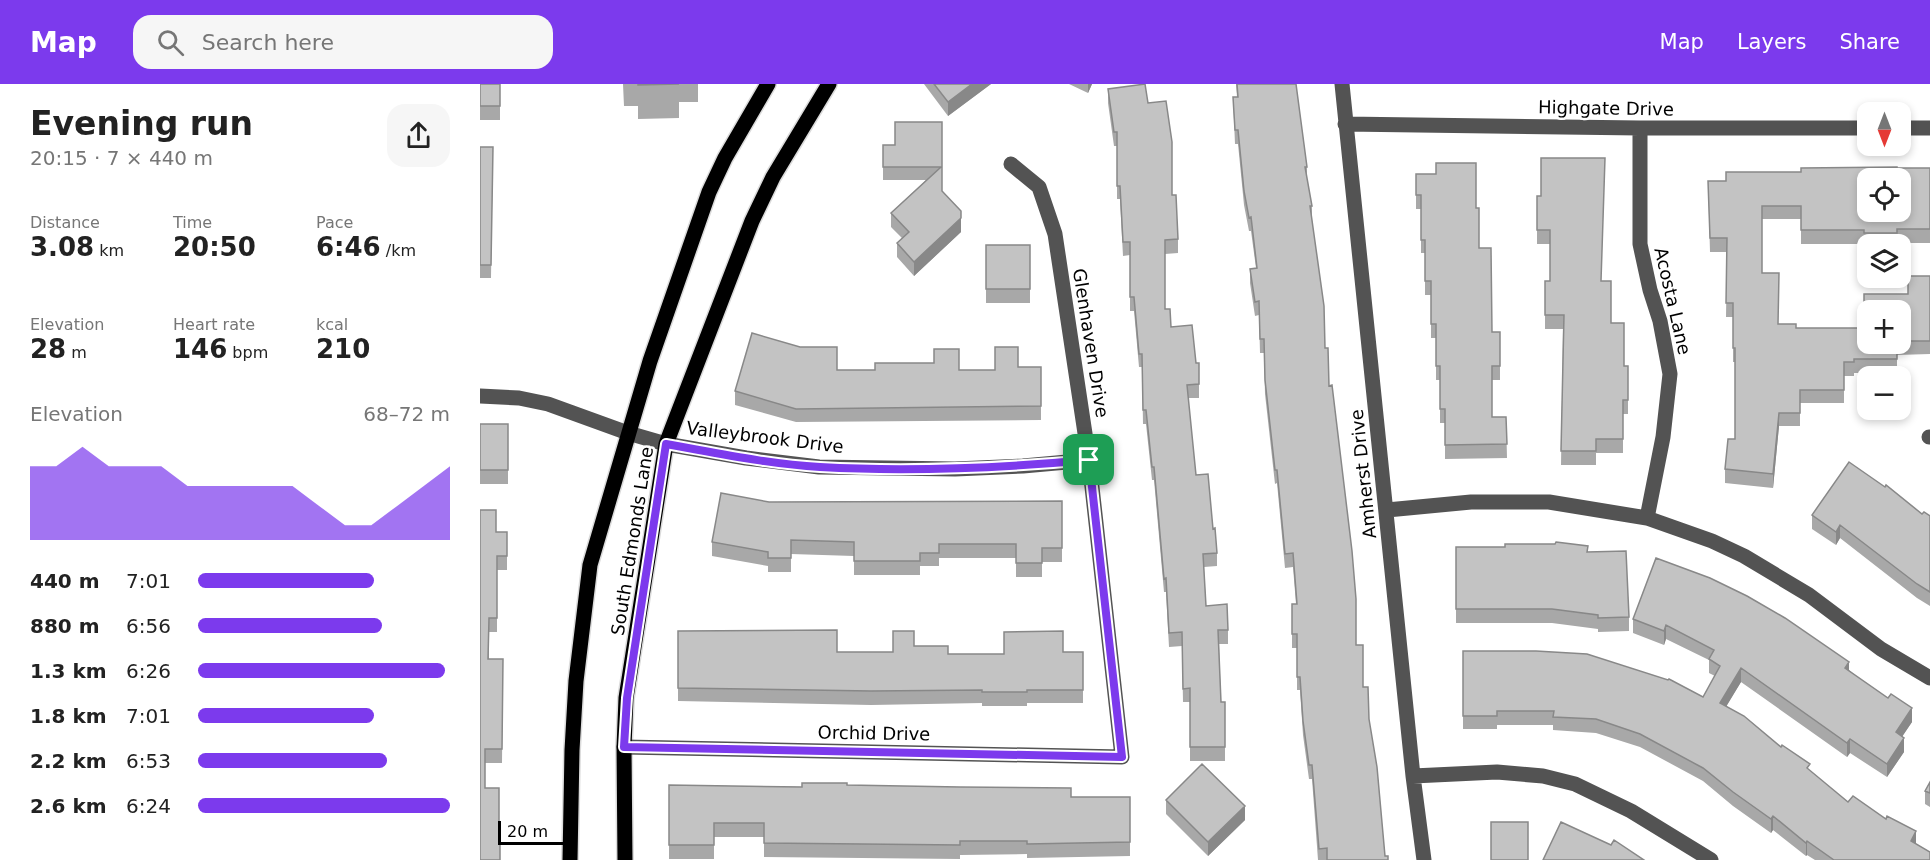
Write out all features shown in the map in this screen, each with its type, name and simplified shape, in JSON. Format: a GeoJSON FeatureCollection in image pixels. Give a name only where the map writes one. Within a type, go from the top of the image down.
{"type":"FeatureCollection","features":[{"type":"Feature","properties":{"kind":"main road","name":"South Edmonds Lane"},"geometry":{"type":"LineString","coordinates":[[570,860],[576,681],[590,565],[650,361],[709,192],[725,158],[768,84]]}},
{"type":"Feature","properties":{"kind":"main road","name":"South Edmonds Lane"},"geometry":{"type":"LineString","coordinates":[[625,860],[624,747],[627,698],[666,444],[752,221],[773,177],[829,84]]}},
{"type":"Feature","properties":{"kind":"street","name":"Amherst Drive"},"geometry":{"type":"LineString","coordinates":[[1342,84],[1413,776],[1424,860]]}},
{"type":"Feature","properties":{"kind":"street","name":"Highgate Drive"},"geometry":{"type":"LineString","coordinates":[[1345,124],[1857,128]]}},
{"type":"Feature","properties":{"kind":"street","name":"Acosta Lane"},"geometry":{"type":"LineString","coordinates":[[1640,128],[1640,244],[1650,290],[1660,321],[1670,374],[1663,436],[1647,518]]}},
{"type":"Feature","properties":{"kind":"street"},"geometry":{"type":"LineString","coordinates":[[1911,128],[1930,128]]}},
{"type":"Feature","properties":{"kind":"street","name":"Glenhaven Drive"},"geometry":{"type":"LineString","coordinates":[[1011,164],[1039,187],[1055,234],[1089,460],[1122,757]]}},
{"type":"Feature","properties":{"kind":"street","name":"Valleybrook Drive"},"geometry":{"type":"LineString","coordinates":[[480,396],[519,398],[548,404],[666,444],[746,458],[819,467],[955,469],[1089,460]]}},
{"type":"Feature","properties":{"kind":"street"},"geometry":{"type":"LineString","coordinates":[[1387,510],[1471,502],[1549,502],[1647,518],[1712,541],[1744,556],[1809,595],[1881,649],[1930,678]]}},
{"type":"Feature","properties":{"kind":"street","name":"Orchid Drive"},"geometry":{"type":"LineString","coordinates":[[624,747],[1122,757]]}},
{"type":"Feature","properties":{"kind":"street"},"geometry":{"type":"LineString","coordinates":[[1413,776],[1497,772],[1543,776],[1575,784],[1630,811],[1711,860]]}},
{"type":"Feature","properties":{"kind":"building"},"geometry":{"type":"Polygon","coordinates":[[[480,84],[500,84],[500,106],[480,106],[480,84]]]}},
{"type":"Feature","properties":{"kind":"building"},"geometry":{"type":"Polygon","coordinates":[[[934,84],[972,84],[948,102],[934,84]]]}},
{"type":"Feature","properties":{"kind":"building"},"geometry":{"type":"Polygon","coordinates":[[[1145,84],[1148,103],[1166,101],[1172,142],[1172,195],[1176,195],[1178,239],[1165,240],[1165,309],[1170,309],[1171,327],[1192,325],[1196,363],[1199,363],[1199,384],[1187,385],[1196,475],[1208,474],[1213,529],[1215,528],[1217,553],[1203,554],[1206,606],[1227,604],[1228,630],[1218,630],[1221,702],[1225,702],[1225,747],[1190,747],[1190,688],[1183,689],[1182,632],[1169,633],[1166,578],[1164,579],[1154,467],[1152,467],[1146,410],[1143,410],[1142,354],[1139,354],[1134,297],[1130,297],[1130,242],[1123,242],[1120,186],[1117,186],[1117,132],[1114,132],[1108,89],[1145,84]]]}},
{"type":"Feature","properties":{"kind":"building"},"geometry":{"type":"Polygon","coordinates":[[[1237,84],[1296,84],[1324,306],[1329,386],[1332,385],[1352,551],[1356,599],[1356,645],[1363,645],[1363,687],[1368,687],[1369,719],[1377,767],[1385,856],[1388,856],[1388,860],[1327,860],[1327,848],[1319,849],[1312,765],[1309,765],[1303,721],[1300,677],[1297,677],[1297,634],[1292,634],[1292,604],[1297,604],[1293,553],[1285,554],[1265,380],[1264,339],[1260,339],[1259,301],[1255,302],[1250,269],[1257,268],[1251,217],[1249,218],[1244,191],[1238,130],[1235,130],[1233,97],[1238,97],[1237,84]]]}},
{"type":"Feature","properties":{"kind":"building"},"geometry":{"type":"Polygon","coordinates":[[[895,122],[942,122],[942,191],[961,211],[961,218],[914,262],[897,243],[909,232],[891,213],[941,167],[883,167],[883,145],[895,145],[895,122]]]}},
{"type":"Feature","properties":{"kind":"building"},"geometry":{"type":"Polygon","coordinates":[[[480,147],[493,147],[491,265],[480,265],[480,147]]]}},
{"type":"Feature","properties":{"kind":"building"},"geometry":{"type":"Polygon","coordinates":[[[1541,158],[1605,158],[1601,281],[1611,281],[1611,323],[1624,323],[1624,366],[1628,366],[1628,400],[1623,400],[1623,439],[1596,439],[1596,451],[1561,451],[1564,315],[1545,315],[1545,281],[1550,281],[1550,230],[1537,230],[1537,196],[1541,196],[1541,158]]]}},
{"type":"Feature","properties":{"kind":"building"},"geometry":{"type":"Polygon","coordinates":[[[1436,163],[1476,163],[1479,248],[1491,248],[1492,332],[1500,332],[1500,366],[1492,366],[1492,417],[1506,417],[1507,444],[1445,445],[1445,409],[1440,409],[1440,366],[1436,366],[1436,324],[1431,324],[1431,281],[1425,281],[1425,240],[1421,240],[1421,195],[1416,195],[1416,174],[1436,174],[1436,163]]]}},
{"type":"Feature","properties":{"kind":"building"},"geometry":{"type":"Polygon","coordinates":[[[1897,167],[1857,168],[1857,222],[1911,222],[1911,168],[1930,168],[1930,229],[1897,229],[1897,233],[1864,233],[1864,230],[1801,230],[1801,206],[1762,206],[1762,273],[1779,273],[1778,324],[1796,324],[1796,328],[1857,328],[1857,354],[1897,354],[1897,359],[1854,359],[1854,362],[1844,362],[1844,390],[1800,390],[1800,413],[1779,413],[1773,474],[1725,469],[1728,439],[1735,439],[1733,303],[1726,303],[1727,238],[1710,238],[1708,181],[1726,181],[1726,172],[1801,172],[1801,168],[1897,167]]]}},
{"type":"Feature","properties":{"kind":"building"},"geometry":{"type":"Polygon","coordinates":[[[986,245],[1030,245],[1030,289],[986,289],[986,245]]]}},
{"type":"Feature","properties":{"kind":"building"},"geometry":{"type":"Polygon","coordinates":[[[1911,276],[1930,276],[1930,341],[1911,341],[1911,300],[1864,300],[1864,294],[1908,294],[1908,288],[1911,288],[1911,276]]]}},
{"type":"Feature","properties":{"kind":"building"},"geometry":{"type":"Polygon","coordinates":[[[752,333],[800,347],[837,347],[837,370],[875,370],[875,363],[934,363],[934,349],[959,349],[959,370],[995,370],[995,347],[1018,347],[1018,367],[1041,367],[1041,406],[796,409],[735,391],[752,333]]]}},
{"type":"Feature","properties":{"kind":"building"},"geometry":{"type":"Polygon","coordinates":[[[480,424],[508,424],[508,470],[480,470],[480,424]]]}},
{"type":"Feature","properties":{"kind":"building"},"geometry":{"type":"Polygon","coordinates":[[[1849,462],[1885,487],[1886,485],[1922,514],[1924,512],[1930,516],[1930,592],[1840,525],[1836,532],[1812,515],[1849,462]]]}},
{"type":"Feature","properties":{"kind":"building"},"geometry":{"type":"Polygon","coordinates":[[[721,493],[769,502],[1062,501],[1062,548],[1042,548],[1042,563],[1016,563],[1016,544],[939,544],[939,553],[920,553],[920,561],[854,561],[854,542],[791,540],[791,558],[768,558],[768,552],[712,542],[721,493]]]}},
{"type":"Feature","properties":{"kind":"building"},"geometry":{"type":"Polygon","coordinates":[[[480,510],[496,510],[496,532],[507,532],[507,556],[497,556],[497,618],[489,618],[488,659],[503,659],[502,749],[485,749],[485,788],[499,788],[500,860],[480,860],[480,510]]]}},
{"type":"Feature","properties":{"kind":"building"},"geometry":{"type":"Polygon","coordinates":[[[1556,542],[1588,546],[1587,552],[1626,551],[1629,617],[1598,618],[1598,615],[1552,609],[1456,609],[1456,547],[1505,547],[1505,544],[1555,544],[1556,542]]]}},
{"type":"Feature","properties":{"kind":"building"},"geometry":{"type":"Polygon","coordinates":[[[1656,558],[1710,578],[1785,618],[1849,662],[1845,668],[1888,698],[1891,694],[1912,708],[1896,732],[1904,738],[1887,764],[1850,739],[1847,743],[1741,668],[1720,703],[1744,716],[1781,747],[1782,745],[1810,764],[1807,768],[1848,802],[1853,796],[1886,819],[1887,816],[1916,831],[1911,841],[1930,852],[1930,860],[1834,860],[1807,841],[1806,843],[1773,816],[1771,819],[1703,768],[1640,734],[1596,719],[1553,717],[1554,711],[1497,711],[1497,716],[1463,716],[1463,651],[1587,654],[1669,679],[1703,697],[1720,666],[1709,659],[1714,650],[1666,625],[1664,631],[1633,619],[1656,558]]]}},
{"type":"Feature","properties":{"kind":"building"},"geometry":{"type":"Polygon","coordinates":[[[837,630],[837,652],[893,652],[893,631],[914,631],[914,646],[948,646],[948,654],[1004,654],[1004,632],[1063,631],[1063,652],[1083,652],[1083,690],[982,692],[982,690],[678,688],[678,631],[837,630]]]}},
{"type":"Feature","properties":{"kind":"building"},"geometry":{"type":"Polygon","coordinates":[[[1202,764],[1245,806],[1208,842],[1166,800],[1202,764]]]}},
{"type":"Feature","properties":{"kind":"building"},"geometry":{"type":"Polygon","coordinates":[[[1930,782],[1930,793],[1925,791],[1930,782]]]}},
{"type":"Feature","properties":{"kind":"building"},"geometry":{"type":"Polygon","coordinates":[[[802,783],[1071,788],[1071,797],[1130,797],[1130,842],[1027,844],[1027,841],[960,841],[960,845],[764,843],[764,823],[714,823],[714,845],[669,845],[669,785],[802,787],[802,783]]]}},
{"type":"Feature","properties":{"kind":"building"},"geometry":{"type":"Polygon","coordinates":[[[1491,822],[1528,822],[1528,860],[1491,860],[1491,822]]]}},
{"type":"Feature","properties":{"kind":"building"},"geometry":{"type":"Polygon","coordinates":[[[1561,822],[1611,845],[1614,840],[1644,860],[1543,860],[1561,822]]]}},
{"type":"Feature","properties":{"kind":"route"},"geometry":{"type":"LineString","coordinates":[[666,444],[746,458],[819,467],[955,469],[1089,460],[1122,757],[624,747],[627,698],[666,444]]}}]}
